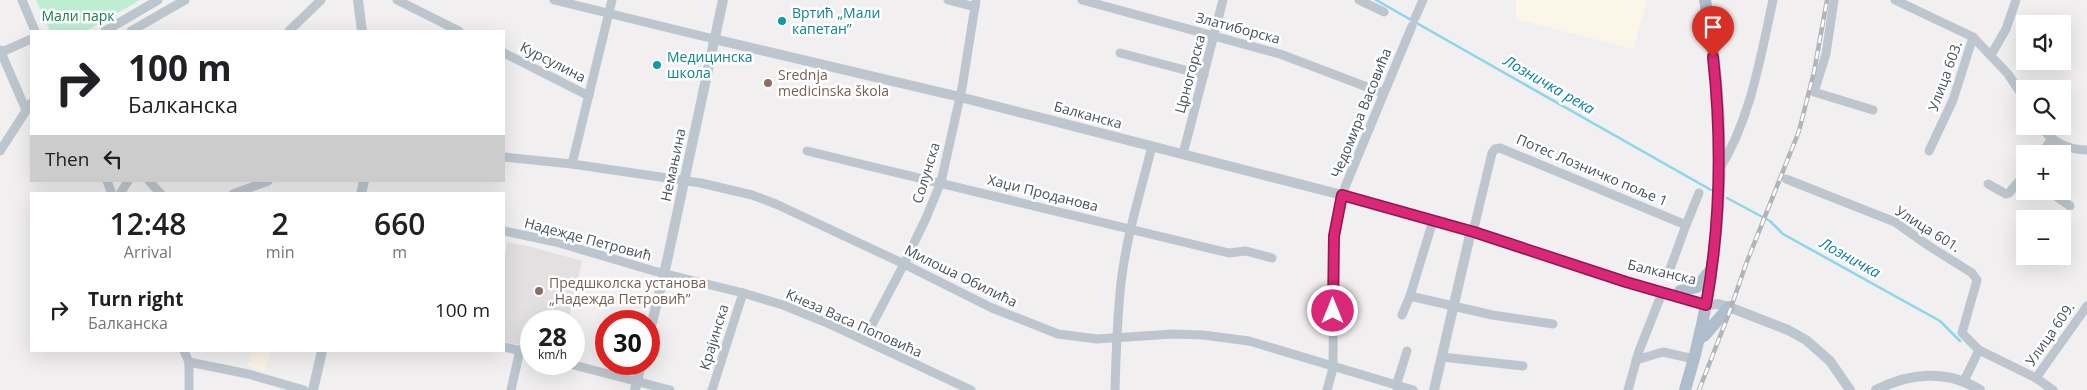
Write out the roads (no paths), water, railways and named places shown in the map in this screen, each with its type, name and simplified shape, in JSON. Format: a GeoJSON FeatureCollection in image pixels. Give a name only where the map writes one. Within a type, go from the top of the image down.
{"type":"FeatureCollection","features":[{"type":"Feature","properties":{"kind":"main road"},"geometry":{"type":"LineString","coordinates":[[1700,338],[1708,333],[1715,303],[1713,266],[1717,230],[1719,170],[1715,72],[1705,0]]}},
{"type":"Feature","properties":{"kind":"main road"},"geometry":{"type":"LineString","coordinates":[[1680,291],[1697,287],[1706,278],[1713,266]]}},
{"type":"Feature","properties":{"kind":"main road"},"geometry":{"type":"LineString","coordinates":[[1686,390],[1700,338],[1715,303]]}},
{"type":"Feature","properties":{"kind":"street"},"geometry":{"type":"LineString","coordinates":[[22,0],[35,30]]}},
{"type":"Feature","properties":{"kind":"street"},"geometry":{"type":"LineString","coordinates":[[107,30],[158,0]]}},
{"type":"Feature","properties":{"kind":"street"},"geometry":{"type":"LineString","coordinates":[[290,30],[321,0]]}},
{"type":"Feature","properties":{"kind":"street"},"geometry":{"type":"LineString","coordinates":[[358,0],[362,30]]}},
{"type":"Feature","properties":{"kind":"street"},"geometry":{"type":"LineString","coordinates":[[397,0],[457,30]]}},
{"type":"Feature","properties":{"kind":"street","name":"Балканска"},"geometry":{"type":"LineString","coordinates":[[554,0],[960,97],[1342,195],[1472,232],[1662,293],[1715,303]]}},
{"type":"Feature","properties":{"kind":"street"},"geometry":{"type":"LineString","coordinates":[[572,164],[612,0]]}},
{"type":"Feature","properties":{"kind":"street","name":"Немањина"},"geometry":{"type":"LineString","coordinates":[[655,310],[723,0]]}},
{"type":"Feature","properties":{"kind":"street"},"geometry":{"type":"LineString","coordinates":[[948,0],[976,3]]}},
{"type":"Feature","properties":{"kind":"street","name":"Златиборска"},"geometry":{"type":"LineString","coordinates":[[1082,0],[1280,54],[1383,93]]}},
{"type":"Feature","properties":{"kind":"street","name":"Црногорска"},"geometry":{"type":"LineString","coordinates":[[1183,154],[1223,0]]}},
{"type":"Feature","properties":{"kind":"street"},"geometry":{"type":"LineString","coordinates":[[1359,0],[1384,12]]}},
{"type":"Feature","properties":{"kind":"street","name":"Чедомира Васовића"},"geometry":{"type":"LineString","coordinates":[[1327,390],[1333,368],[1334,236],[1342,195],[1423,0]]}},
{"type":"Feature","properties":{"kind":"street"},"geometry":{"type":"LineString","coordinates":[[1719,170],[1736,142],[1749,106],[1773,0]]}},
{"type":"Feature","properties":{"kind":"street"},"geometry":{"type":"LineString","coordinates":[[1834,0],[1826,54],[1814,92],[1872,110]]}},
{"type":"Feature","properties":{"kind":"street"},"geometry":{"type":"LineString","coordinates":[[1895,0],[1973,37],[2008,74],[2016,86]]}},
{"type":"Feature","properties":{"kind":"street"},"geometry":{"type":"LineString","coordinates":[[1991,55],[2006,29],[2016,0]]}},
{"type":"Feature","properties":{"kind":"street"},"geometry":{"type":"LineString","coordinates":[[133,30],[182,1]]}},
{"type":"Feature","properties":{"kind":"street","name":"Солунска"},"geometry":{"type":"LineString","coordinates":[[864,340],[904,264],[926,218],[940,182],[960,97],[976,3]]}},
{"type":"Feature","properties":{"kind":"street","name":"Улица 603."},"geometry":{"type":"LineString","coordinates":[[1929,151],[1954,100],[1973,37]]}},
{"type":"Feature","properties":{"kind":"street"},"geometry":{"type":"LineString","coordinates":[[0,151],[29,106],[0,52],[30,39]]}},
{"type":"Feature","properties":{"kind":"street"},"geometry":{"type":"LineString","coordinates":[[1120,53],[1204,75]]}},
{"type":"Feature","properties":{"kind":"street","name":"Курсулина"},"geometry":{"type":"LineString","coordinates":[[505,54],[589,96]]}},
{"type":"Feature","properties":{"kind":"street"},"geometry":{"type":"LineString","coordinates":[[2049,135],[2066,147],[2087,150]]}},
{"type":"Feature","properties":{"kind":"street"},"geometry":{"type":"LineString","coordinates":[[2048,145],[2052,139]]}},
{"type":"Feature","properties":{"kind":"street"},"geometry":{"type":"LineString","coordinates":[[1115,390],[1116,338],[1121,282],[1131,229],[1152,146]]}},
{"type":"Feature","properties":{"kind":"street","name":"Потес Лозничко поље 1"},"geometry":{"type":"LineString","coordinates":[[1472,232],[1492,153],[1495,149],[1500,148],[1686,224]]}},
{"type":"Feature","properties":{"kind":"street","name":"Хаџи Проданова"},"geometry":{"type":"LineString","coordinates":[[807,151],[1229,252],[1246,251],[1272,258]]}},
{"type":"Feature","properties":{"kind":"street","name":"Милоша Обилића"},"geometry":{"type":"LineString","coordinates":[[505,157],[572,164],[684,181],[724,188],[776,204],[992,308],[1041,329],[1079,338],[1116,338],[1173,334],[1226,337],[1257,344],[1333,368],[1413,390]]}},
{"type":"Feature","properties":{"kind":"street","name":"Улица 601."},"geometry":{"type":"LineString","coordinates":[[1786,179],[1895,222],[1972,273],[1977,280],[1962,333],[1979,350]]}},
{"type":"Feature","properties":{"kind":"street"},"geometry":{"type":"LineString","coordinates":[[151,182],[159,192]]}},
{"type":"Feature","properties":{"kind":"street"},"geometry":{"type":"LineString","coordinates":[[238,192],[265,182]]}},
{"type":"Feature","properties":{"kind":"street"},"geometry":{"type":"LineString","coordinates":[[1988,184],[2006,194],[2016,185]]}},
{"type":"Feature","properties":{"kind":"street"},"geometry":{"type":"LineString","coordinates":[[1670,269],[1699,193]]}},
{"type":"Feature","properties":{"kind":"street"},"geometry":{"type":"LineString","coordinates":[[2062,200],[2070,206]]}},
{"type":"Feature","properties":{"kind":"street"},"geometry":{"type":"LineString","coordinates":[[1402,315],[1410,296],[1433,221]]}},
{"type":"Feature","properties":{"kind":"street","name":"Надежде Петровић"},"geometry":{"type":"LineString","coordinates":[[505,231],[556,242],[664,274]]}},
{"type":"Feature","properties":{"kind":"street"},"geometry":{"type":"LineString","coordinates":[[1434,390],[1452,306],[1472,232]]}},
{"type":"Feature","properties":{"kind":"street","name":"Кнеза Васа Поповића"},"geometry":{"type":"LineString","coordinates":[[664,274],[743,292],[783,305],[971,390]]}},
{"type":"Feature","properties":{"kind":"street","name":"Балканска"},"geometry":{"type":"LineString","coordinates":[[1610,276],[1627,277],[1680,291],[1715,303]]}},
{"type":"Feature","properties":{"kind":"street","name":"Крајинска"},"geometry":{"type":"LineString","coordinates":[[712,390],[743,292]]}},
{"type":"Feature","properties":{"kind":"street"},"geometry":{"type":"LineString","coordinates":[[1628,390],[1636,360],[1662,293]]}},
{"type":"Feature","properties":{"kind":"street"},"geometry":{"type":"LineString","coordinates":[[1410,296],[1452,306],[1553,324]]}},
{"type":"Feature","properties":{"kind":"street"},"geometry":{"type":"LineString","coordinates":[[1715,303],[1788,330],[1806,340],[1830,361],[1850,390]]}},
{"type":"Feature","properties":{"kind":"street","name":"Улица 609."},"geometry":{"type":"LineString","coordinates":[[2036,378],[2087,306]]}},
{"type":"Feature","properties":{"kind":"street"},"geometry":{"type":"LineString","coordinates":[[505,347],[520,350],[511,390]]}},
{"type":"Feature","properties":{"kind":"street"},"geometry":{"type":"LineString","coordinates":[[1964,381],[1979,350],[2036,378],[2054,390]]}},
{"type":"Feature","properties":{"kind":"street"},"geometry":{"type":"LineString","coordinates":[[1396,386],[1408,351]]}},
{"type":"Feature","properties":{"kind":"street"},"geometry":{"type":"LineString","coordinates":[[184,352],[189,362],[189,390]]}},
{"type":"Feature","properties":{"kind":"street"},"geometry":{"type":"LineString","coordinates":[[313,390],[322,352]]}},
{"type":"Feature","properties":{"kind":"street"},"geometry":{"type":"LineString","coordinates":[[1636,360],[1663,352],[1694,359]]}},
{"type":"Feature","properties":{"kind":"street"},"geometry":{"type":"LineString","coordinates":[[1442,357],[1523,366]]}},
{"type":"Feature","properties":{"kind":"street"},"geometry":{"type":"LineString","coordinates":[[189,362],[248,374],[304,390]]}},
{"type":"Feature","properties":{"kind":"street"},"geometry":{"type":"LineString","coordinates":[[585,369],[636,386],[670,390]]}},
{"type":"Feature","properties":{"kind":"street"},"geometry":{"type":"LineString","coordinates":[[1876,390],[1899,379],[1918,375],[1940,376],[1964,381],[1980,390]]}},
{"type":"Feature","properties":{"kind":"waterway","name":"Лозничка река"},"geometry":{"type":"LineString","coordinates":[[1376,0],[1711,190]]}},
{"type":"Feature","properties":{"kind":"waterway","name":"Лозничка"},"geometry":{"type":"LineString","coordinates":[[1727,198],[1770,221],[1783,234],[1940,321],[1960,341]]}},
{"type":"Feature","properties":{"kind":"railway"},"geometry":{"type":"LineString","coordinates":[[1699,390],[1746,264],[1799,131],[1814,72],[1827,0]]}},
{"type":"Feature","properties":{"kind":"place","name":"Вртић „Мали капетан”"},"geometry":{"type":"Point","coordinates":[782,21]}},
{"type":"Feature","properties":{"kind":"place","name":"Медицинска школа"},"geometry":{"type":"Point","coordinates":[657,65]}},
{"type":"Feature","properties":{"kind":"place","name":"Srednja medicinska škola"},"geometry":{"type":"Point","coordinates":[768,83]}},
{"type":"Feature","properties":{"kind":"place","name":"Предшколска установа „Надежда Петровић”"},"geometry":{"type":"Point","coordinates":[539,291]}},
{"type":"Feature","properties":{"kind":"park label","name":"Мали парк"},"geometry":{"type":"Point","coordinates":[78,16]}}]}
